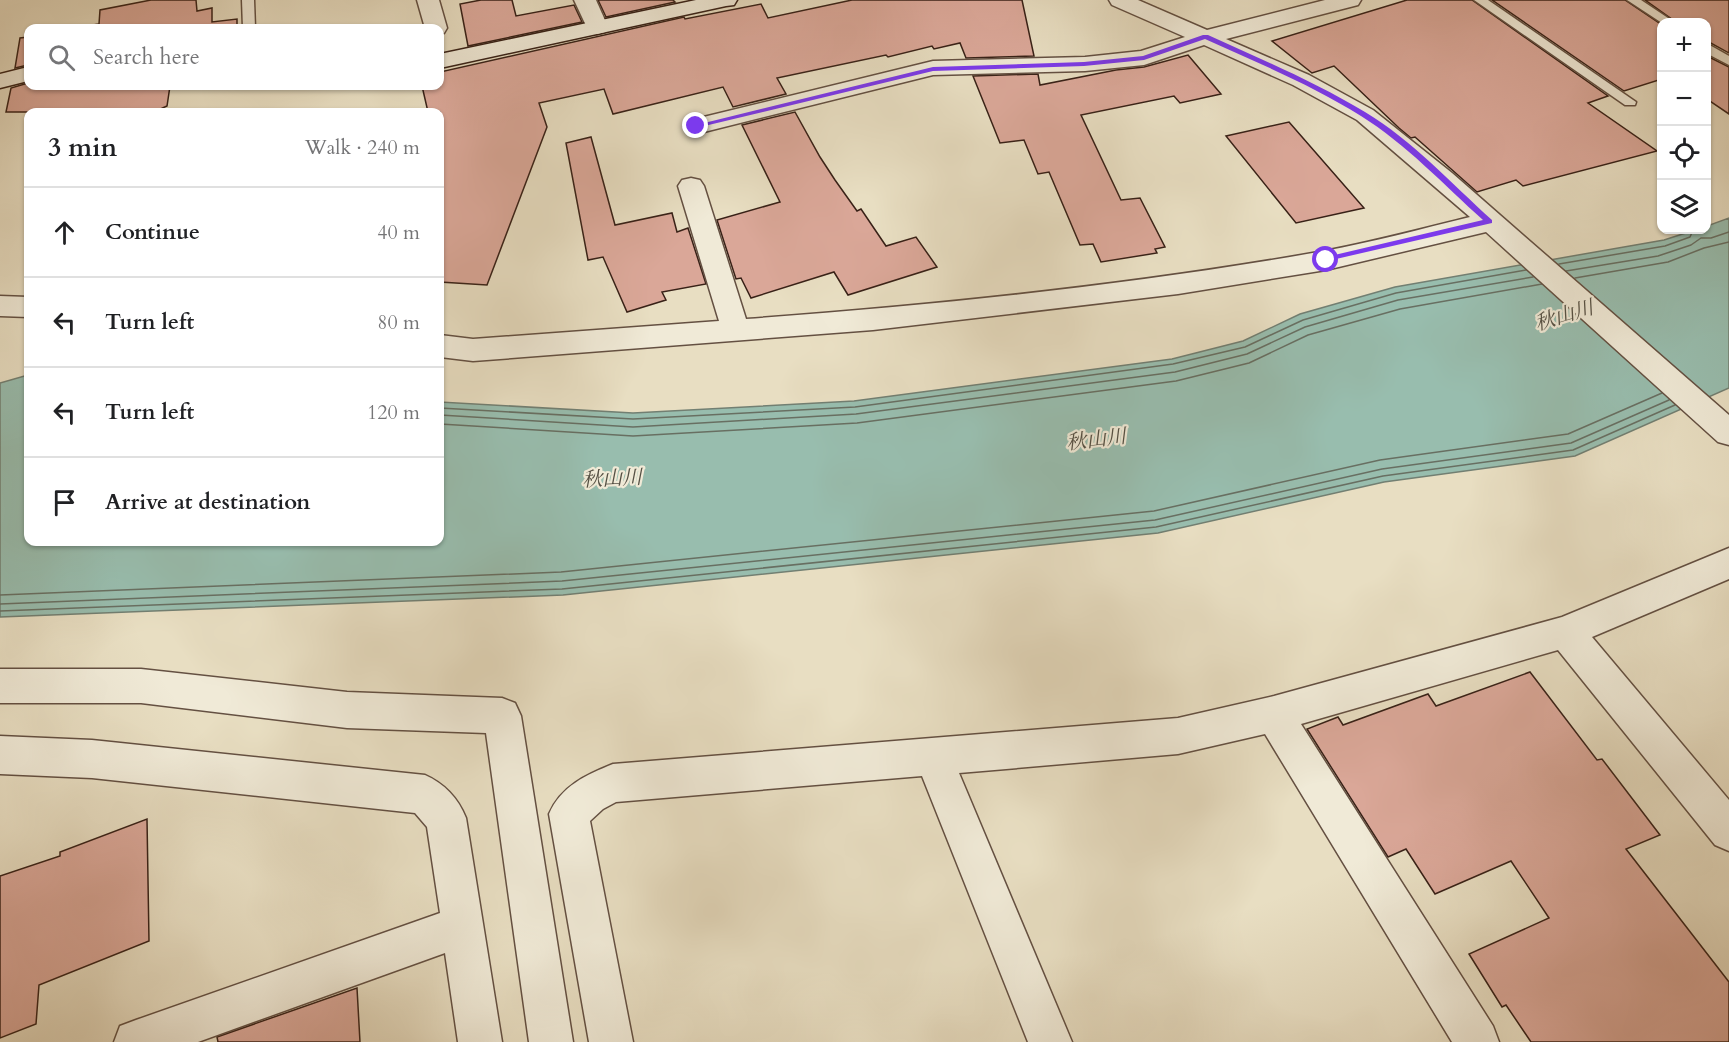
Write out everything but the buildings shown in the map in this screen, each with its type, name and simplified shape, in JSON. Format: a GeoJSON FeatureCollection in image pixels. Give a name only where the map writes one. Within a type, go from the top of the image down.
{"type":"FeatureCollection","features":[{"type":"Feature","properties":{"kind":"street"},"geometry":{"type":"LineString","coordinates":[[428,0],[435,24]]}},
{"type":"Feature","properties":{"kind":"street"},"geometry":{"type":"LineString","coordinates":[[585,0],[597,27]]}},
{"type":"Feature","properties":{"kind":"street"},"geometry":{"type":"LineString","coordinates":[[444,53],[597,27],[726,0]]}},
{"type":"Feature","properties":{"kind":"street"},"geometry":{"type":"LineString","coordinates":[[1120,0],[1301,80],[1365,115],[1403,144],[1729,433]]}},
{"type":"Feature","properties":{"kind":"street"},"geometry":{"type":"LineString","coordinates":[[696,126],[933,69],[1084,64],[1144,58],[1206,37],[1350,0]]}},
{"type":"Feature","properties":{"kind":"street"},"geometry":{"type":"LineString","coordinates":[[0,81],[24,75]]}},
{"type":"Feature","properties":{"kind":"street"},"geometry":{"type":"LineString","coordinates":[[691,186],[735,328]]}},
{"type":"Feature","properties":{"kind":"street"},"geometry":{"type":"LineString","coordinates":[[444,346],[473,350],[735,328],[873,320],[1178,284],[1326,260],[1496,227]]}},
{"type":"Feature","properties":{"kind":"street"},"geometry":{"type":"LineString","coordinates":[[0,306],[24,307]]}},
{"type":"Feature","properties":{"kind":"street"},"geometry":{"type":"LineString","coordinates":[[611,1042],[569,814],[589,795],[614,783],[1178,736],[1274,714],[1565,632],[1729,563]]}},
{"type":"Feature","properties":{"kind":"street"},"geometry":{"type":"LineString","coordinates":[[1565,632],[1729,831]]}},
{"type":"Feature","properties":{"kind":"street"},"geometry":{"type":"LineString","coordinates":[[0,686],[141,687],[347,710],[502,716],[551,1042]]}},
{"type":"Feature","properties":{"kind":"street"},"geometry":{"type":"LineString","coordinates":[[1274,714],[1477,1042]]}},
{"type":"Feature","properties":{"kind":"street"},"geometry":{"type":"LineString","coordinates":[[0,755],[92,759],[425,795],[446,818],[480,1042]]}},
{"type":"Feature","properties":{"kind":"street"},"geometry":{"type":"LineString","coordinates":[[934,758],[1050,1042]]}},
{"type":"Feature","properties":{"kind":"street"},"geometry":{"type":"LineString","coordinates":[[136,1042],[463,926]]}},
{"type":"Feature","properties":{"kind":"lane"},"geometry":{"type":"LineString","coordinates":[[248,0],[249,24]]}},
{"type":"Feature","properties":{"kind":"lane"},"geometry":{"type":"LineString","coordinates":[[1480,0],[1630,102]]}},
{"type":"Feature","properties":{"kind":"lane"},"geometry":{"type":"LineString","coordinates":[[1633,0],[1662,18]]}},
{"type":"Feature","properties":{"kind":"lane"},"geometry":{"type":"LineString","coordinates":[[1711,50],[1729,61]]}},
{"type":"Feature","properties":{"kind":"water","name":"秋山川"},"geometry":{"type":"Polygon","coordinates":[[[1729,218],[1729,388],[1575,456],[1384,482],[1158,533],[563,595],[0,617],[0,383],[24,376],[24,546],[444,546],[444,402],[633,413],[854,401],[1172,359],[1243,341],[1300,314],[1395,287],[1664,240],[1683,234],[1711,234],[1711,225],[1729,218]]]}},
{"type":"Feature","properties":{"kind":"route"},"geometry":{"type":"LineString","coordinates":[[696,126],[933,69],[1084,64],[1144,58],[1206,37],[1301,80],[1365,115],[1403,144],[1489,222],[1326,260]]}}]}
